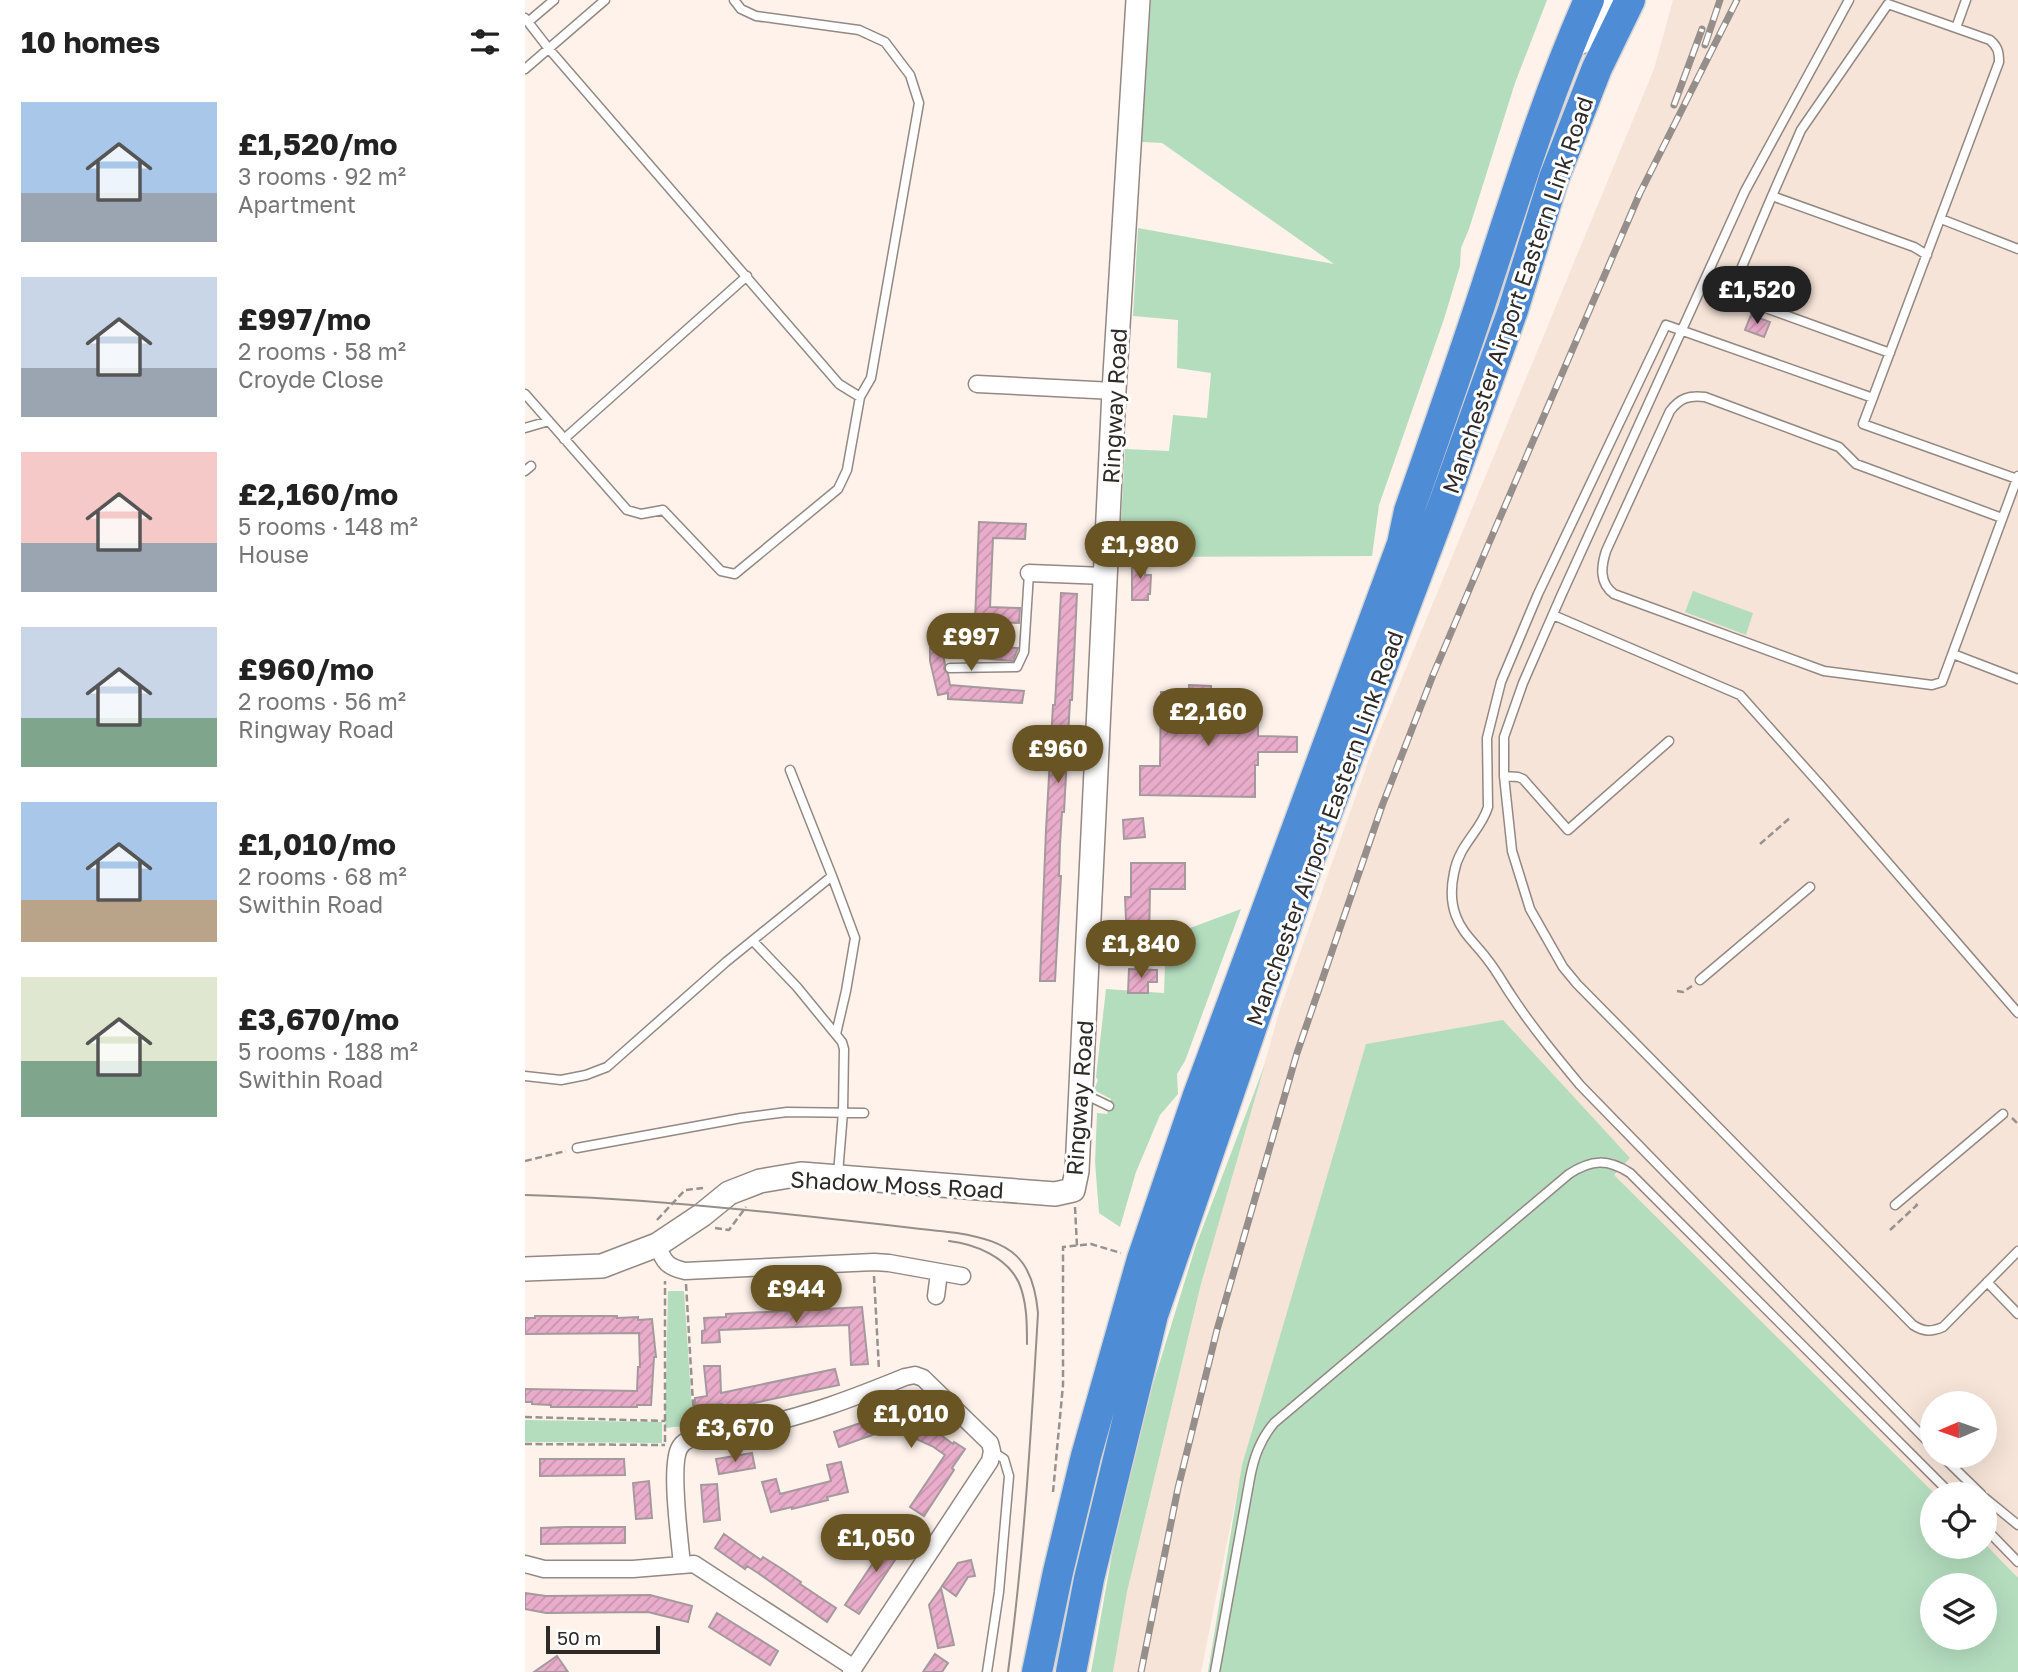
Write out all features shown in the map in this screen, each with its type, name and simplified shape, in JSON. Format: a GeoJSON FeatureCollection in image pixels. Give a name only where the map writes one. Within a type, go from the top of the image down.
{"type":"FeatureCollection","features":[{"type":"Feature","properties":{"kind":"highway","name":"Manchester Airport Eastern Link Road"},"geometry":{"type":"LineString","coordinates":[[1037,1672],[1086,1456],[1142,1259],[1202,1086],[1402,544],[1409,511],[1527,157],[1589,0]]}},
{"type":"Feature","properties":{"kind":"highway","name":"Manchester Airport Eastern Link Road"},"geometry":{"type":"LineString","coordinates":[[1071,1672],[1101,1527],[1157,1302],[1308,863],[1441,511],[1513,310],[1554,178],[1597,68],[1630,0]]}},
{"type":"Feature","properties":{"kind":"street","name":"Ringway Road"},"geometry":{"type":"LineString","coordinates":[[1073,1190],[1077,1171],[1114,391],[1138,0]]}},
{"type":"Feature","properties":{"kind":"street"},"geometry":{"type":"LineString","coordinates":[[1557,80],[1608,0]]}},
{"type":"Feature","properties":{"kind":"street"},"geometry":{"type":"LineString","coordinates":[[977,384],[1114,391]]}},
{"type":"Feature","properties":{"kind":"street"},"geometry":{"type":"LineString","coordinates":[[1029,573],[1105,576]]}},
{"type":"Feature","properties":{"kind":"street","name":"Shadow Moss Road"},"geometry":{"type":"LineString","coordinates":[[525,1269],[602,1266],[661,1254],[729,1193],[750,1184],[801,1174],[1055,1194],[1073,1190]]}},
{"type":"Feature","properties":{"kind":"street"},"geometry":{"type":"LineString","coordinates":[[661,1254],[672,1268],[685,1271],[874,1262],[962,1276]]}},
{"type":"Feature","properties":{"kind":"street"},"geometry":{"type":"LineString","coordinates":[[936,1296],[939,1273]]}},
{"type":"Feature","properties":{"kind":"street"},"geometry":{"type":"LineString","coordinates":[[525,1564],[544,1569],[633,1569],[682,1565],[694,1564],[852,1670],[990,1461],[990,1443],[923,1378],[915,1375],[820,1408],[753,1427],[695,1436],[672,1447],[682,1565]]}},
{"type":"Feature","properties":{"kind":"lane"},"geometry":{"type":"LineString","coordinates":[[554,0],[527,20],[549,49],[839,384],[860,397]]}},
{"type":"Feature","properties":{"kind":"lane"},"geometry":{"type":"LineString","coordinates":[[525,69],[605,0]]}},
{"type":"Feature","properties":{"kind":"lane"},"geometry":{"type":"LineString","coordinates":[[525,394],[627,510],[641,514],[663,510],[721,571],[735,574],[838,489],[847,470],[860,397],[871,378],[919,103],[910,75],[885,42],[859,30],[757,16],[741,9],[734,0]]}},
{"type":"Feature","properties":{"kind":"lane"},"geometry":{"type":"LineString","coordinates":[[1849,0],[1745,191],[1523,683],[1503,737],[1511,850],[1530,909],[1563,967],[1577,984],[1913,1325],[1923,1331],[1933,1331],[1943,1326],[2018,1251]]}},
{"type":"Feature","properties":{"kind":"lane"},"geometry":{"type":"LineString","coordinates":[[1956,28],[1966,0]]}},
{"type":"Feature","properties":{"kind":"lane"},"geometry":{"type":"LineString","coordinates":[[1890,353],[1730,295],[1801,130],[1889,2],[1990,40],[1999,52],[1999,62],[1941,219],[1863,424],[2017,477],[1943,682],[1932,685],[1824,671],[1614,594],[1607,589],[1602,578],[1603,562],[1670,411],[1677,401],[1686,398],[1698,396],[1839,447],[1856,464],[2002,518]]}},
{"type":"Feature","properties":{"kind":"lane"},"geometry":{"type":"LineString","coordinates":[[1772,196],[1914,247],[1927,255]]}},
{"type":"Feature","properties":{"kind":"lane"},"geometry":{"type":"LineString","coordinates":[[1941,219],[2018,249]]}},
{"type":"Feature","properties":{"kind":"lane"},"geometry":{"type":"LineString","coordinates":[[564,439],[747,276]]}},
{"type":"Feature","properties":{"kind":"lane"},"geometry":{"type":"LineString","coordinates":[[1873,398],[1666,325],[1582,500],[1501,682],[1487,738],[1488,807],[1485,816],[1457,858],[1452,898],[1455,915],[1463,930],[1489,960],[1541,1038],[1580,1085],[1920,1434]]}},
{"type":"Feature","properties":{"kind":"lane"},"geometry":{"type":"LineString","coordinates":[[525,428],[549,421]]}},
{"type":"Feature","properties":{"kind":"lane"},"geometry":{"type":"LineString","coordinates":[[950,668],[1017,667],[1024,652],[1029,573]]}},
{"type":"Feature","properties":{"kind":"lane"},"geometry":{"type":"LineString","coordinates":[[1553,615],[1740,695],[2018,1013]]}},
{"type":"Feature","properties":{"kind":"lane"},"geometry":{"type":"LineString","coordinates":[[1953,654],[2018,678]]}},
{"type":"Feature","properties":{"kind":"lane"},"geometry":{"type":"LineString","coordinates":[[1504,776],[1523,779],[1568,830],[1669,741]]}},
{"type":"Feature","properties":{"kind":"lane"},"geometry":{"type":"LineString","coordinates":[[790,770],[855,938],[836,1034]]}},
{"type":"Feature","properties":{"kind":"lane"},"geometry":{"type":"LineString","coordinates":[[525,1076],[561,1080],[607,1067],[726,962],[832,876]]}},
{"type":"Feature","properties":{"kind":"lane"},"geometry":{"type":"LineString","coordinates":[[1700,980],[1809,887]]}},
{"type":"Feature","properties":{"kind":"lane"},"geometry":{"type":"LineString","coordinates":[[753,942],[797,988],[842,1042],[843,1112],[838,1177]]}},
{"type":"Feature","properties":{"kind":"lane"},"geometry":{"type":"LineString","coordinates":[[1081,1092],[1109,1106]]}},
{"type":"Feature","properties":{"kind":"lane"},"geometry":{"type":"LineString","coordinates":[[577,1147],[787,1112],[864,1113]]}},
{"type":"Feature","properties":{"kind":"lane"},"geometry":{"type":"LineString","coordinates":[[1895,1205],[2003,1114]]}},
{"type":"Feature","properties":{"kind":"lane"},"geometry":{"type":"LineString","coordinates":[[1215,1672],[1253,1462],[1263,1436],[1274,1423],[1580,1166],[1603,1162],[1617,1164],[1630,1173],[1939,1482]]}},
{"type":"Feature","properties":{"kind":"lane"},"geometry":{"type":"LineString","coordinates":[[1987,1282],[2018,1314]]}},
{"type":"Feature","properties":{"kind":"lane"},"geometry":{"type":"LineString","coordinates":[[987,1672],[999,1591],[1009,1476],[1004,1459],[992,1451]]}},
{"type":"Feature","properties":{"kind":"lane"},"geometry":{"type":"LineString","coordinates":[[1954,1468],[1968,1482]]}},
{"type":"Feature","properties":{"kind":"lane"},"geometry":{"type":"LineString","coordinates":[[1997,1508],[2018,1525]]}},
{"type":"Feature","properties":{"kind":"lane"},"geometry":{"type":"LineString","coordinates":[[1997,1540],[2018,1562]]}},
{"type":"Feature","properties":{"kind":"path"},"geometry":{"type":"LineString","coordinates":[[1760,844],[1791,817]]}},
{"type":"Feature","properties":{"kind":"path"},"geometry":{"type":"LineString","coordinates":[[1106,965],[1161,945]]}},
{"type":"Feature","properties":{"kind":"path"},"geometry":{"type":"LineString","coordinates":[[1677,991],[1683,992],[1689,988]]}},
{"type":"Feature","properties":{"kind":"path"},"geometry":{"type":"LineString","coordinates":[[525,1161],[577,1147]]}},
{"type":"Feature","properties":{"kind":"path"},"geometry":{"type":"LineString","coordinates":[[1073,1190],[1077,1245]]}},
{"type":"Feature","properties":{"kind":"path"},"geometry":{"type":"LineString","coordinates":[[1890,1230],[1895,1225]]}},
{"type":"Feature","properties":{"kind":"path"},"geometry":{"type":"LineString","coordinates":[[1052,1504],[1063,1385],[1063,1247],[1091,1244],[1126,1255]]}},
{"type":"Feature","properties":{"kind":"path"},"geometry":{"type":"LineString","coordinates":[[525,1444],[672,1447],[665,1421],[661,1254]]}},
{"type":"Feature","properties":{"kind":"path"},"geometry":{"type":"LineString","coordinates":[[874,1262],[880,1388]]}},
{"type":"Feature","properties":{"kind":"path"},"geometry":{"type":"LineString","coordinates":[[685,1271],[694,1425]]}},
{"type":"Feature","properties":{"kind":"path"},"geometry":{"type":"LineString","coordinates":[[525,1417],[665,1421]]}},
{"type":"Feature","properties":{"kind":"shaded area"},"geometry":{"type":"Polygon","coordinates":[[[1673,0],[2018,0],[2018,1672],[1927,1650],[1997,1650],[1997,1573],[1920,1573],[1920,1648],[1239,1483],[1201,1672],[1113,1672],[1127,1592],[1201,1284],[1281,1006],[1373,748],[1654,69],[1673,0]]]}},
{"type":"Feature","properties":{"kind":"green space"},"geometry":{"type":"Polygon","coordinates":[[[1151,0],[1547,0],[1515,83],[1461,248],[1460,266],[1444,319],[1379,505],[1372,556],[1119,557],[1125,449],[1169,451],[1173,415],[1207,418],[1211,373],[1177,368],[1178,320],[1133,316],[1138,228],[1334,264],[1162,143],[1142,142],[1151,0]]]}},
{"type":"Feature","properties":{"kind":"green space"},"geometry":{"type":"Polygon","coordinates":[[[1693,591],[1753,613],[1746,635],[1685,612],[1693,591]]]}},
{"type":"Feature","properties":{"kind":"green space"},"geometry":{"type":"Polygon","coordinates":[[[1241,909],[1185,1061],[1177,1074],[1178,1094],[1160,1115],[1136,1172],[1120,1227],[1099,1213],[1095,1162],[1097,1113],[1107,1114],[1111,1099],[1094,1090],[1098,1080],[1096,1077],[1106,989],[1164,993],[1166,937],[1241,909]]]}},
{"type":"Feature","properties":{"kind":"green space"},"geometry":{"type":"Polygon","coordinates":[[[1503,1020],[1630,1158],[1614,1175],[1923,1482],[1920,1482],[1920,1559],[1997,1559],[1997,1556],[2018,1578],[2018,1672],[1208,1672],[1242,1465],[1366,1044],[1503,1020]]]}},
{"type":"Feature","properties":{"kind":"green space"},"geometry":{"type":"Polygon","coordinates":[[[1265,1064],[1201,1284],[1127,1592],[1113,1672],[1091,1672],[1128,1465],[1196,1245],[1265,1064]]]}},
{"type":"Feature","properties":{"kind":"green space"},"geometry":{"type":"Polygon","coordinates":[[[668,1291],[684,1291],[693,1425],[665,1428],[668,1291]]]}},
{"type":"Feature","properties":{"kind":"green space"},"geometry":{"type":"Polygon","coordinates":[[[525,1420],[662,1422],[662,1443],[525,1442],[525,1420]]]}},
{"type":"Feature","properties":{"kind":"building"},"geometry":{"type":"Polygon","coordinates":[[[1751,315],[1770,322],[1764,337],[1745,330],[1751,315]]]}},
{"type":"Feature","properties":{"kind":"building"},"geometry":{"type":"Polygon","coordinates":[[[979,522],[1026,524],[1025,539],[993,538],[990,607],[1020,608],[1019,623],[975,621],[979,522]]]}},
{"type":"Feature","properties":{"kind":"building"},"geometry":{"type":"Polygon","coordinates":[[[1132,561],[1146,561],[1145,575],[1151,575],[1148,600],[1132,600],[1132,561]]]}},
{"type":"Feature","properties":{"kind":"building"},"geometry":{"type":"Polygon","coordinates":[[[1061,593],[1077,594],[1072,700],[1060,844],[1061,876],[1055,981],[1040,981],[1046,830],[1061,593]]]}},
{"type":"Feature","properties":{"kind":"building"},"geometry":{"type":"Polygon","coordinates":[[[930,643],[1018,648],[1013,661],[943,655],[944,669],[950,685],[1024,691],[1022,703],[948,699],[948,693],[938,695],[930,661],[930,643]]]}},
{"type":"Feature","properties":{"kind":"building"},"geometry":{"type":"Polygon","coordinates":[[[1189,685],[1211,686],[1211,706],[1258,707],[1258,736],[1297,737],[1297,752],[1258,752],[1258,765],[1255,765],[1255,797],[1140,795],[1140,766],[1160,766],[1161,692],[1189,692],[1189,685]]]}},
{"type":"Feature","properties":{"kind":"building"},"geometry":{"type":"Polygon","coordinates":[[[1143,818],[1145,837],[1124,839],[1123,820],[1143,818]]]}},
{"type":"Feature","properties":{"kind":"building"},"geometry":{"type":"Polygon","coordinates":[[[1131,863],[1185,863],[1185,889],[1150,889],[1149,942],[1127,942],[1125,897],[1131,897],[1131,863]]]}},
{"type":"Feature","properties":{"kind":"building"},"geometry":{"type":"Polygon","coordinates":[[[1129,969],[1157,970],[1157,982],[1148,982],[1148,993],[1128,993],[1129,969]]]}},
{"type":"Feature","properties":{"kind":"building"},"geometry":{"type":"Polygon","coordinates":[[[862,1307],[868,1364],[851,1365],[849,1325],[719,1330],[720,1342],[702,1343],[704,1318],[726,1317],[726,1314],[862,1307]]]}},
{"type":"Feature","properties":{"kind":"building"},"geometry":{"type":"Polygon","coordinates":[[[617,1316],[638,1317],[638,1320],[652,1319],[656,1357],[651,1405],[551,1407],[525,1402],[525,1389],[637,1391],[640,1367],[639,1333],[525,1334],[525,1318],[617,1316]]]}},
{"type":"Feature","properties":{"kind":"building"},"geometry":{"type":"Polygon","coordinates":[[[704,1366],[720,1366],[721,1393],[835,1369],[839,1385],[740,1406],[695,1405],[695,1398],[707,1396],[704,1366]]]}},
{"type":"Feature","properties":{"kind":"building"},"geometry":{"type":"Polygon","coordinates":[[[893,1412],[933,1429],[953,1444],[954,1442],[965,1449],[924,1516],[910,1507],[945,1455],[932,1446],[894,1429],[839,1447],[834,1432],[893,1412]]]}},
{"type":"Feature","properties":{"kind":"building"},"geometry":{"type":"Polygon","coordinates":[[[752,1453],[755,1468],[719,1474],[716,1459],[752,1453]]]}},
{"type":"Feature","properties":{"kind":"building"},"geometry":{"type":"Polygon","coordinates":[[[540,1459],[624,1459],[625,1475],[540,1476],[540,1459]]]}},
{"type":"Feature","properties":{"kind":"building"},"geometry":{"type":"Polygon","coordinates":[[[841,1462],[848,1492],[827,1497],[828,1500],[771,1512],[762,1482],[776,1479],[780,1494],[831,1481],[827,1465],[841,1462]]]}},
{"type":"Feature","properties":{"kind":"building"},"geometry":{"type":"Polygon","coordinates":[[[649,1481],[652,1518],[636,1519],[633,1483],[649,1481]]]}},
{"type":"Feature","properties":{"kind":"building"},"geometry":{"type":"Polygon","coordinates":[[[717,1484],[720,1520],[704,1522],[701,1485],[717,1484]]]}},
{"type":"Feature","properties":{"kind":"building"},"geometry":{"type":"Polygon","coordinates":[[[625,1527],[625,1543],[541,1544],[541,1528],[625,1527]]]}},
{"type":"Feature","properties":{"kind":"building"},"geometry":{"type":"Polygon","coordinates":[[[893,1533],[907,1542],[859,1614],[845,1605],[893,1533]]]}},
{"type":"Feature","properties":{"kind":"building"},"geometry":{"type":"Polygon","coordinates":[[[724,1534],[761,1560],[763,1557],[782,1569],[836,1608],[827,1622],[758,1573],[747,1566],[745,1569],[715,1548],[724,1534]]]}},
{"type":"Feature","properties":{"kind":"building"},"geometry":{"type":"Polygon","coordinates":[[[971,1560],[975,1576],[968,1577],[956,1596],[942,1586],[958,1563],[971,1560]]]}},
{"type":"Feature","properties":{"kind":"building"},"geometry":{"type":"Polygon","coordinates":[[[941,1588],[954,1645],[938,1648],[929,1605],[941,1588]]]}},
{"type":"Feature","properties":{"kind":"building"},"geometry":{"type":"Polygon","coordinates":[[[525,1593],[546,1596],[650,1595],[692,1606],[688,1622],[648,1612],[546,1613],[525,1609],[525,1593]]]}},
{"type":"Feature","properties":{"kind":"building"},"geometry":{"type":"Polygon","coordinates":[[[717,1613],[778,1651],[770,1665],[709,1627],[717,1613]]]}},
{"type":"Feature","properties":{"kind":"building"},"geometry":{"type":"Polygon","coordinates":[[[935,1654],[948,1663],[942,1672],[923,1672],[935,1654]]]}},
{"type":"Feature","properties":{"kind":"building"},"geometry":{"type":"Polygon","coordinates":[[[557,1656],[568,1672],[534,1672],[557,1656]]]}},
{"type":"Feature","properties":{"kind":"tram line"},"geometry":{"type":"LineString","coordinates":[[525,1195],[687,1205],[957,1233],[992,1241],[1016,1255],[1031,1278],[1038,1313],[1023,1538],[1008,1672]]}},
{"type":"Feature","properties":{"kind":"tram line"},"geometry":{"type":"LineString","coordinates":[[949,1241],[989,1253],[1014,1274],[1024,1298],[1027,1344]]}},
{"type":"Feature","properties":{"kind":"railway"},"geometry":{"type":"LineString","coordinates":[[1705,45],[1720,0]]}},
{"type":"Feature","properties":{"kind":"railway"},"geometry":{"type":"LineString","coordinates":[[1141,1672],[1178,1488],[1217,1330],[1297,1053],[1382,806],[1433,675],[1640,193],[1737,0]]}},
{"type":"Feature","properties":{"kind":"railway"},"geometry":{"type":"LineString","coordinates":[[1674,105],[1702,29]]}}]}
